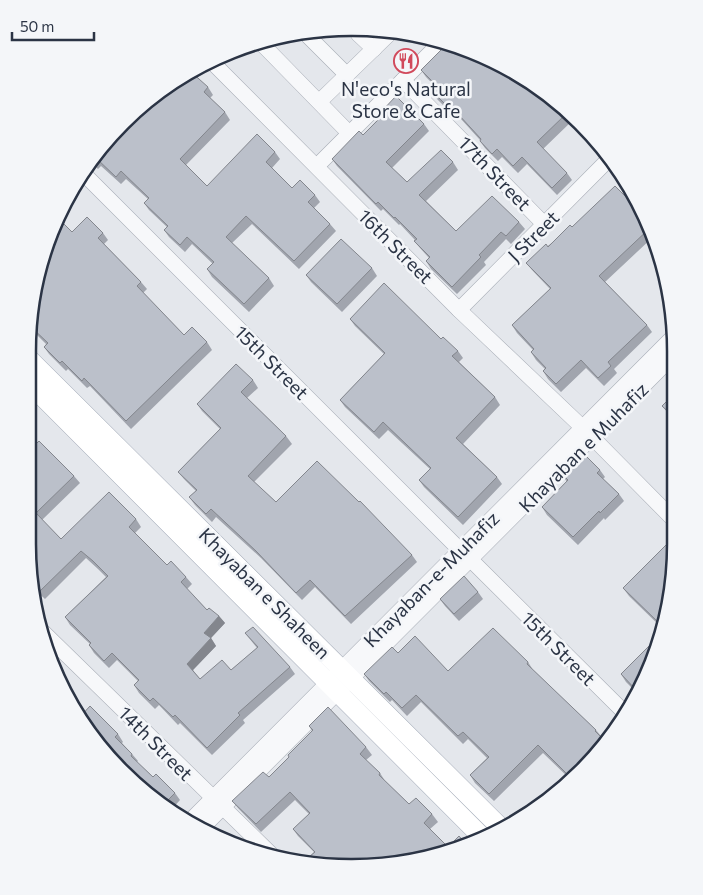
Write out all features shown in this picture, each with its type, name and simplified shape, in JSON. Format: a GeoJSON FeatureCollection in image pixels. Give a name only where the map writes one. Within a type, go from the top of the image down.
{"type":"FeatureCollection","features":[{"type":"Feature","properties":{"kind":"main road","name":"Khayaban e Shaheen"},"geometry":{"type":"LineString","coordinates":[[36,366],[339,681],[478,832]]}},
{"type":"Feature","properties":{"kind":"main road","name":"Khayaban e Shaheen"},"geometry":{"type":"LineString","coordinates":[[36,390],[339,681],[496,824]]}},
{"type":"Feature","properties":{"kind":"street"},"geometry":{"type":"LineString","coordinates":[[361,36],[374,49]]}},
{"type":"Feature","properties":{"kind":"street"},"geometry":{"type":"LineString","coordinates":[[320,101],[385,38]]}},
{"type":"Feature","properties":{"kind":"street"},"geometry":{"type":"LineString","coordinates":[[311,39],[347,75]]}},
{"type":"Feature","properties":{"kind":"street"},"geometry":{"type":"LineString","coordinates":[[266,48],[320,101],[349,133]]}},
{"type":"Feature","properties":{"kind":"street"},"geometry":{"type":"LineString","coordinates":[[317,166],[435,48]]}},
{"type":"Feature","properties":{"kind":"street","name":"16th Street"},"geometry":{"type":"LineString","coordinates":[[217,67],[459,310],[587,432],[667,513]]}},
{"type":"Feature","properties":{"kind":"street","name":"17th Street"},"geometry":{"type":"LineString","coordinates":[[403,80],[544,224]]}},
{"type":"Feature","properties":{"kind":"street","name":"J Street"},"geometry":{"type":"LineString","coordinates":[[459,310],[605,163]]}},
{"type":"Feature","properties":{"kind":"street","name":"15th Street"},"geometry":{"type":"LineString","coordinates":[[88,178],[620,708]]}},
{"type":"Feature","properties":{"kind":"street","name":"Khayaban-e-Muhafiz"},"geometry":{"type":"LineString","coordinates":[[196,818],[217,803],[465,555],[652,367],[667,346]]}},
{"type":"Feature","properties":{"kind":"street","name":"Khayaban e Muhafiz"},"geometry":{"type":"LineString","coordinates":[[652,367],[667,359]]}},
{"type":"Feature","properties":{"kind":"street","name":"14th Street"},"geometry":{"type":"LineString","coordinates":[[51,639],[262,846]]}},
{"type":"Feature","properties":{"kind":"street","name":"Khayaban-e-Muhafiz"},"geometry":{"type":"LineString","coordinates":[[205,822],[217,803]]}},
{"type":"Feature","properties":{"kind":"building"},"geometry":{"type":"Polygon","coordinates":[[[441,50],[472,60],[527,89],[562,117],[537,142],[567,173],[552,188],[522,157],[513,166],[497,149],[492,154],[447,102],[445,104],[432,91],[437,86],[421,70],[441,50]]]}},
{"type":"Feature","properties":{"kind":"building"},"geometry":{"type":"Polygon","coordinates":[[[196,77],[208,87],[204,92],[225,112],[180,159],[207,186],[257,134],[275,152],[266,162],[292,188],[300,180],[315,195],[308,202],[330,224],[294,261],[246,216],[226,237],[269,278],[244,304],[207,269],[214,262],[187,237],[180,245],[164,230],[168,226],[144,203],[149,198],[121,171],[116,177],[100,162],[101,160],[144,114],[176,89],[196,77]]]}},
{"type":"Feature","properties":{"kind":"building"},"geometry":{"type":"Polygon","coordinates":[[[396,96],[424,124],[386,162],[407,182],[441,150],[453,162],[419,195],[456,231],[492,196],[519,222],[506,236],[501,232],[479,255],[481,257],[452,287],[426,261],[430,257],[414,241],[417,239],[378,202],[376,204],[332,159],[359,131],[363,135],[384,114],[381,112],[396,96]]]}},
{"type":"Feature","properties":{"kind":"building"},"geometry":{"type":"Polygon","coordinates":[[[615,186],[627,198],[644,234],[599,276],[647,325],[608,362],[611,366],[598,378],[581,360],[556,384],[543,371],[546,368],[531,352],[534,349],[512,325],[551,288],[526,263],[546,244],[548,247],[570,225],[572,227],[615,186]]]}},
{"type":"Feature","properties":{"kind":"building"},"geometry":{"type":"Polygon","coordinates":[[[87,217],[103,233],[98,238],[141,282],[137,286],[184,335],[192,327],[207,342],[126,421],[84,378],[82,381],[62,361],[60,363],[44,347],[48,343],[37,333],[42,290],[53,250],[64,224],[72,232],[87,217]]]}},
{"type":"Feature","properties":{"kind":"building"},"geometry":{"type":"Polygon","coordinates":[[[341,239],[372,268],[337,304],[306,275],[341,239]]]}},
{"type":"Feature","properties":{"kind":"building"},"geometry":{"type":"Polygon","coordinates":[[[384,283],[441,339],[443,337],[458,351],[452,356],[495,397],[456,438],[497,477],[458,517],[419,480],[431,468],[383,422],[374,432],[340,400],[385,353],[350,319],[384,283]]]}},
{"type":"Feature","properties":{"kind":"building"},"geometry":{"type":"Polygon","coordinates":[[[236,364],[253,380],[241,392],[286,436],[248,476],[276,502],[317,461],[360,501],[412,555],[345,616],[310,580],[296,593],[256,551],[211,509],[206,514],[189,497],[197,490],[178,472],[221,428],[197,404],[236,364]]]}},
{"type":"Feature","properties":{"kind":"building"},"geometry":{"type":"Polygon","coordinates":[[[667,401],[667,411],[662,406],[667,401]]]}},
{"type":"Feature","properties":{"kind":"building"},"geometry":{"type":"Polygon","coordinates":[[[39,441],[74,476],[36,513],[36,444],[39,441]]]}},
{"type":"Feature","properties":{"kind":"building"},"geometry":{"type":"Polygon","coordinates":[[[582,452],[600,470],[597,473],[619,494],[573,537],[542,507],[568,480],[561,473],[582,452]]]}},
{"type":"Feature","properties":{"kind":"building"},"geometry":{"type":"Polygon","coordinates":[[[109,492],[136,519],[129,527],[167,565],[171,561],[186,577],[181,582],[207,610],[209,608],[219,616],[204,633],[211,638],[187,664],[200,679],[222,660],[231,670],[258,647],[245,633],[253,627],[290,667],[238,713],[240,715],[207,748],[175,715],[173,717],[153,698],[150,701],[134,685],[139,680],[112,653],[104,661],[89,645],[91,643],[65,617],[108,576],[81,551],[40,591],[37,564],[36,513],[61,539],[109,492]]]}},
{"type":"Feature","properties":{"kind":"building"},"geometry":{"type":"Polygon","coordinates":[[[667,546],[664,585],[657,621],[623,588],[667,546]]]}},
{"type":"Feature","properties":{"kind":"building"},"geometry":{"type":"Polygon","coordinates":[[[464,576],[478,592],[454,614],[440,599],[464,576]]]}},
{"type":"Feature","properties":{"kind":"building"},"geometry":{"type":"Polygon","coordinates":[[[493,628],[601,737],[566,774],[538,745],[489,794],[470,775],[489,757],[463,732],[458,736],[416,695],[402,708],[386,692],[384,694],[364,674],[392,647],[398,653],[415,636],[448,671],[493,628]]]}},
{"type":"Feature","properties":{"kind":"building"},"geometry":{"type":"Polygon","coordinates":[[[650,645],[632,686],[621,674],[650,645]]]}},
{"type":"Feature","properties":{"kind":"building"},"geometry":{"type":"Polygon","coordinates":[[[90,706],[118,734],[115,737],[132,754],[131,756],[153,777],[156,774],[175,793],[168,800],[144,781],[114,751],[85,712],[90,706]]]}},
{"type":"Feature","properties":{"kind":"building"},"geometry":{"type":"Polygon","coordinates":[[[328,707],[366,747],[360,754],[380,773],[379,775],[409,804],[416,798],[432,814],[424,823],[445,844],[413,853],[372,858],[352,859],[310,856],[315,852],[293,829],[310,813],[290,792],[256,824],[232,801],[263,772],[269,777],[313,730],[309,726],[328,707]]]}},
{"type":"Feature","properties":{"kind":"building"},"geometry":{"type":"Polygon","coordinates":[[[459,836],[462,839],[453,842],[459,836]]]}},
{"type":"Feature","properties":{"kind":"place","name":"N'eco's Natural Store & Cafe"},"geometry":{"type":"Point","coordinates":[406,61]}}]}
